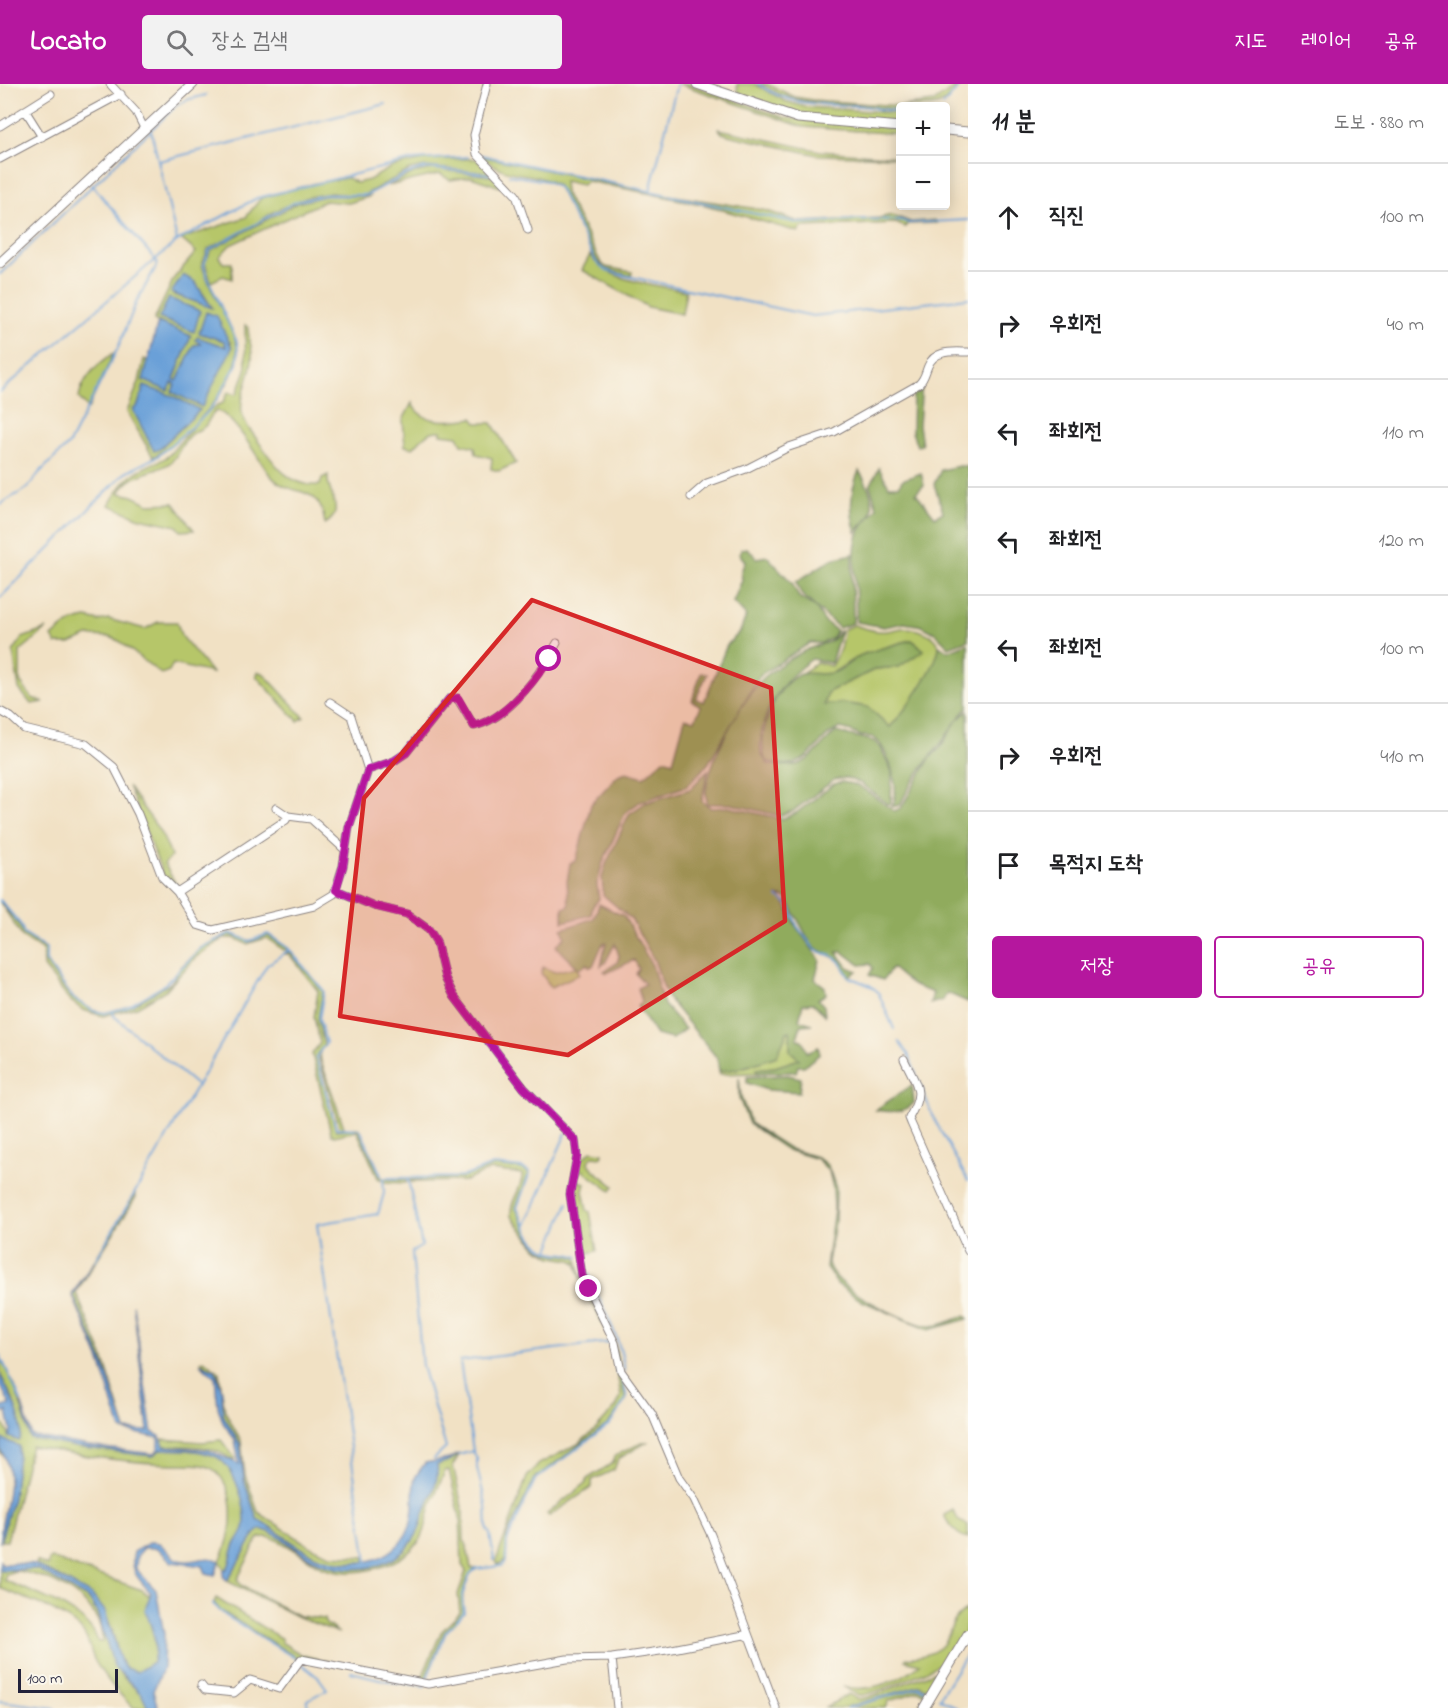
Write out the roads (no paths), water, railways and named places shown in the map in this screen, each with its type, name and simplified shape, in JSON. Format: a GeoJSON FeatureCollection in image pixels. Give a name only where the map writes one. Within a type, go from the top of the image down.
{"type":"FeatureCollection","features":[{"type":"Feature","properties":{"kind":"street"},"geometry":{"type":"LineString","coordinates":[[110,84],[136,112],[144,128]]}},
{"type":"Feature","properties":{"kind":"street"},"geometry":{"type":"LineString","coordinates":[[0,263],[193,84]]}},
{"type":"Feature","properties":{"kind":"street"},"geometry":{"type":"LineString","coordinates":[[487,84],[474,135],[477,154],[516,195],[528,230]]}},
{"type":"Feature","properties":{"kind":"street"},"geometry":{"type":"LineString","coordinates":[[697,84],[798,118],[896,127]]}},
{"type":"Feature","properties":{"kind":"street"},"geometry":{"type":"LineString","coordinates":[[0,126],[51,94]]}},
{"type":"Feature","properties":{"kind":"street"},"geometry":{"type":"LineString","coordinates":[[0,159],[121,94]]}},
{"type":"Feature","properties":{"kind":"street"},"geometry":{"type":"LineString","coordinates":[[25,111],[42,136]]}},
{"type":"Feature","properties":{"kind":"street"},"geometry":{"type":"LineString","coordinates":[[950,130],[968,132]]}},
{"type":"Feature","properties":{"kind":"street"},"geometry":{"type":"LineString","coordinates":[[691,497],[707,483],[746,469],[789,447],[834,432],[919,384],[925,378],[931,360],[938,354],[968,352]]}},
{"type":"Feature","properties":{"kind":"street"},"geometry":{"type":"LineString","coordinates":[[368,770],[394,761],[406,753],[449,699],[458,698],[474,726],[499,712],[527,691],[557,643]]}},
{"type":"Feature","properties":{"kind":"street"},"geometry":{"type":"LineString","coordinates":[[0,711],[24,729],[86,744],[114,766],[138,814],[162,877],[177,891],[197,925],[213,930],[314,906],[330,898],[336,890],[349,827],[368,770],[351,716],[330,702]]}},
{"type":"Feature","properties":{"kind":"street"},"geometry":{"type":"LineString","coordinates":[[276,808],[288,816],[310,819],[345,850]]}},
{"type":"Feature","properties":{"kind":"street"},"geometry":{"type":"LineString","coordinates":[[177,891],[286,820],[288,816]]}},
{"type":"Feature","properties":{"kind":"street"},"geometry":{"type":"LineString","coordinates":[[336,890],[374,906],[407,914],[429,930],[436,941],[445,978],[454,996],[524,1088],[575,1140],[577,1156],[570,1194],[582,1276],[615,1343],[621,1371],[652,1414],[679,1478],[694,1499],[719,1554],[776,1708]]}},
{"type":"Feature","properties":{"kind":"street"},"geometry":{"type":"LineString","coordinates":[[904,1059],[920,1099],[909,1118],[910,1123],[968,1251]]}},
{"type":"Feature","properties":{"kind":"street"},"geometry":{"type":"LineString","coordinates":[[924,1708],[968,1634]]}},
{"type":"Feature","properties":{"kind":"street"},"geometry":{"type":"LineString","coordinates":[[201,1685],[205,1690],[234,1693],[250,1680],[279,1689],[301,1659],[424,1684],[567,1659],[612,1658],[744,1635],[748,1637]]}},
{"type":"Feature","properties":{"kind":"street"},"geometry":{"type":"LineString","coordinates":[[612,1658],[617,1708]]}},
{"type":"Feature","properties":{"kind":"water"},"geometry":{"type":"Polygon","coordinates":[[[183,275],[195,282],[212,308],[171,293],[183,275]]]}},
{"type":"Feature","properties":{"kind":"water"},"geometry":{"type":"Polygon","coordinates":[[[169,298],[200,311],[194,332],[159,318],[169,298]]]}},
{"type":"Feature","properties":{"kind":"water"},"geometry":{"type":"Polygon","coordinates":[[[206,312],[217,316],[232,348],[202,407],[172,392],[175,384],[173,382],[168,391],[143,380],[158,322],[191,336],[174,379],[177,381],[194,345],[201,344],[195,340],[198,337],[226,347],[224,341],[199,333],[206,312]]]}},
{"type":"Feature","properties":{"kind":"water"},"geometry":{"type":"Polygon","coordinates":[[[144,386],[173,396],[200,410],[159,449],[154,451],[133,410],[138,405],[144,386]]]}},
{"type":"Feature","properties":{"kind":"water"},"geometry":{"type":"Polygon","coordinates":[[[94,1261],[73,1295],[102,1360],[126,1430],[148,1431],[133,1304],[152,1432],[160,1436],[164,1446],[208,1450],[239,1464],[235,1440],[223,1423],[218,1407],[215,1377],[200,1364],[215,1370],[222,1391],[223,1415],[240,1444],[244,1480],[257,1519],[311,1553],[345,1563],[358,1563],[383,1556],[402,1540],[409,1528],[413,1509],[414,1484],[418,1472],[425,1463],[449,1459],[459,1454],[451,1460],[437,1465],[437,1479],[416,1536],[406,1549],[379,1565],[364,1568],[331,1566],[315,1560],[261,1529],[255,1534],[227,1581],[223,1576],[224,1569],[229,1566],[234,1546],[244,1529],[245,1515],[237,1484],[226,1465],[219,1459],[194,1451],[161,1449],[153,1456],[76,1447],[30,1438],[21,1401],[32,1436],[155,1454],[159,1447],[159,1438],[121,1430],[100,1361],[72,1294],[94,1261]]]}},
{"type":"Feature","properties":{"kind":"water"},"geometry":{"type":"Polygon","coordinates":[[[0,1374],[19,1417],[21,1434],[19,1441],[9,1437],[11,1431],[7,1411],[0,1413],[0,1408],[10,1405],[0,1384],[0,1374]]]}},
{"type":"Feature","properties":{"kind":"water"},"geometry":{"type":"Polygon","coordinates":[[[3,1439],[19,1446],[13,1498],[0,1543],[9,1483],[6,1459],[0,1449],[3,1439]]]}},
{"type":"Feature","properties":{"kind":"water"},"geometry":{"type":"Polygon","coordinates":[[[150,1542],[159,1543],[172,1556],[182,1561],[209,1558],[220,1561],[215,1575],[206,1573],[203,1566],[172,1562],[157,1548],[144,1548],[137,1556],[136,1569],[156,1590],[164,1634],[163,1669],[153,1691],[158,1708],[148,1708],[142,1695],[114,1666],[97,1612],[89,1599],[37,1569],[0,1570],[0,1561],[3,1565],[13,1563],[36,1565],[92,1595],[105,1611],[121,1662],[125,1668],[137,1672],[153,1662],[155,1655],[154,1635],[145,1610],[151,1593],[136,1575],[133,1565],[134,1552],[150,1542]]]}},
{"type":"Feature","properties":{"kind":"waterway"},"geometry":{"type":"LineString","coordinates":[[650,191],[677,84]]}},
{"type":"Feature","properties":{"kind":"waterway"},"geometry":{"type":"LineString","coordinates":[[758,84],[794,101],[896,111]]}},
{"type":"Feature","properties":{"kind":"waterway"},"geometry":{"type":"LineString","coordinates":[[946,102],[961,84]]}},
{"type":"Feature","properties":{"kind":"waterway"},"geometry":{"type":"LineString","coordinates":[[0,274],[177,105],[206,95]]}},
{"type":"Feature","properties":{"kind":"waterway"},"geometry":{"type":"LineString","coordinates":[[159,161],[386,104]]}},
{"type":"Feature","properties":{"kind":"waterway"},"geometry":{"type":"LineString","coordinates":[[151,130],[177,241]]}},
{"type":"Feature","properties":{"kind":"waterway"},"geometry":{"type":"LineString","coordinates":[[481,155],[799,223],[862,219],[901,220],[909,223],[968,220]]}},
{"type":"Feature","properties":{"kind":"waterway"},"geometry":{"type":"LineString","coordinates":[[0,392],[177,241],[257,198],[413,160],[468,157]]}},
{"type":"Feature","properties":{"kind":"waterway"},"geometry":{"type":"LineString","coordinates":[[0,598],[125,473],[158,456],[205,415],[216,401],[237,364],[238,352],[237,342],[206,274],[204,265],[209,250],[295,202],[324,195],[367,195],[407,174],[426,168],[491,174]]}},
{"type":"Feature","properties":{"kind":"waterway"},"geometry":{"type":"LineString","coordinates":[[509,175],[547,181],[559,188],[596,262],[605,270],[622,275],[813,316],[968,298]]}},
{"type":"Feature","properties":{"kind":"waterway"},"geometry":{"type":"LineString","coordinates":[[0,504],[28,488],[39,473],[69,444],[118,348],[136,303],[158,263],[92,185]]}},
{"type":"Feature","properties":{"kind":"waterway"},"geometry":{"type":"LineString","coordinates":[[777,897],[789,905],[797,926],[815,950],[832,956],[839,961],[849,977],[871,986],[878,992],[894,1029]]}},
{"type":"Feature","properties":{"kind":"waterway"},"geometry":{"type":"LineString","coordinates":[[0,900],[21,925],[24,934],[46,948],[46,961],[74,999],[94,1011],[105,1013],[127,1007],[163,986],[201,948],[230,933],[249,941],[268,934],[288,948],[324,991],[319,1019],[326,1043],[316,1057],[336,1128],[360,1129],[381,1175]]}},
{"type":"Feature","properties":{"kind":"waterway"},"geometry":{"type":"LineString","coordinates":[[95,1261],[267,965],[289,950]]}},
{"type":"Feature","properties":{"kind":"waterway"},"geometry":{"type":"LineString","coordinates":[[113,1011],[114,1016],[196,1085]]}},
{"type":"Feature","properties":{"kind":"waterway"},"geometry":{"type":"LineString","coordinates":[[899,1042],[908,1054],[933,1117],[968,1181]]}},
{"type":"Feature","properties":{"kind":"waterway"},"geometry":{"type":"LineString","coordinates":[[525,1227],[566,1133]]}},
{"type":"Feature","properties":{"kind":"waterway"},"geometry":{"type":"LineString","coordinates":[[367,1562],[317,1224],[378,1214],[384,1193],[383,1178],[462,1177],[493,1165],[522,1168],[530,1172],[517,1208],[529,1233],[542,1248],[578,1257]]}},
{"type":"Feature","properties":{"kind":"waterway"},"geometry":{"type":"LineString","coordinates":[[408,1179],[422,1246],[412,1252],[422,1366],[446,1448],[434,1459]]}},
{"type":"Feature","properties":{"kind":"waterway"},"geometry":{"type":"LineString","coordinates":[[549,1250],[568,1203]]}},
{"type":"Feature","properties":{"kind":"waterway"},"geometry":{"type":"LineString","coordinates":[[584,1261],[613,1329],[625,1372]]}},
{"type":"Feature","properties":{"kind":"waterway"},"geometry":{"type":"LineString","coordinates":[[459,1455],[473,1451],[460,1361],[611,1342],[617,1374]]}},
{"type":"Feature","properties":{"kind":"waterway"},"geometry":{"type":"LineString","coordinates":[[0,1355],[21,1401]]}},
{"type":"Feature","properties":{"kind":"waterway"},"geometry":{"type":"LineString","coordinates":[[425,1683],[446,1632],[464,1613],[462,1596],[470,1574],[476,1569],[501,1566],[506,1562],[507,1541],[535,1480],[610,1424],[627,1398],[622,1377]]}},
{"type":"Feature","properties":{"kind":"waterway"},"geometry":{"type":"LineString","coordinates":[[473,1451],[477,1459],[486,1505],[487,1529],[490,1534],[494,1560]]}},
{"type":"Feature","properties":{"kind":"waterway"},"geometry":{"type":"LineString","coordinates":[[213,1604],[226,1616],[298,1660]]}},
{"type":"Feature","properties":{"kind":"waterway"},"geometry":{"type":"LineString","coordinates":[[957,1708],[939,1698],[968,1652]]}},
{"type":"Feature","properties":{"kind":"waterway"},"geometry":{"type":"LineString","coordinates":[[300,1663],[319,1678],[327,1689],[308,1700],[307,1708]]}},
{"type":"Feature","properties":{"kind":"waterway"},"geometry":{"type":"LineString","coordinates":[[351,1672],[392,1682],[425,1686]]}},
{"type":"Feature","properties":{"kind":"waterway"},"geometry":{"type":"LineString","coordinates":[[847,1708],[919,1687],[927,1691]]}},
{"type":"Feature","properties":{"kind":"waterway"},"geometry":{"type":"LineString","coordinates":[[0,1701],[55,1708]]}}]}
